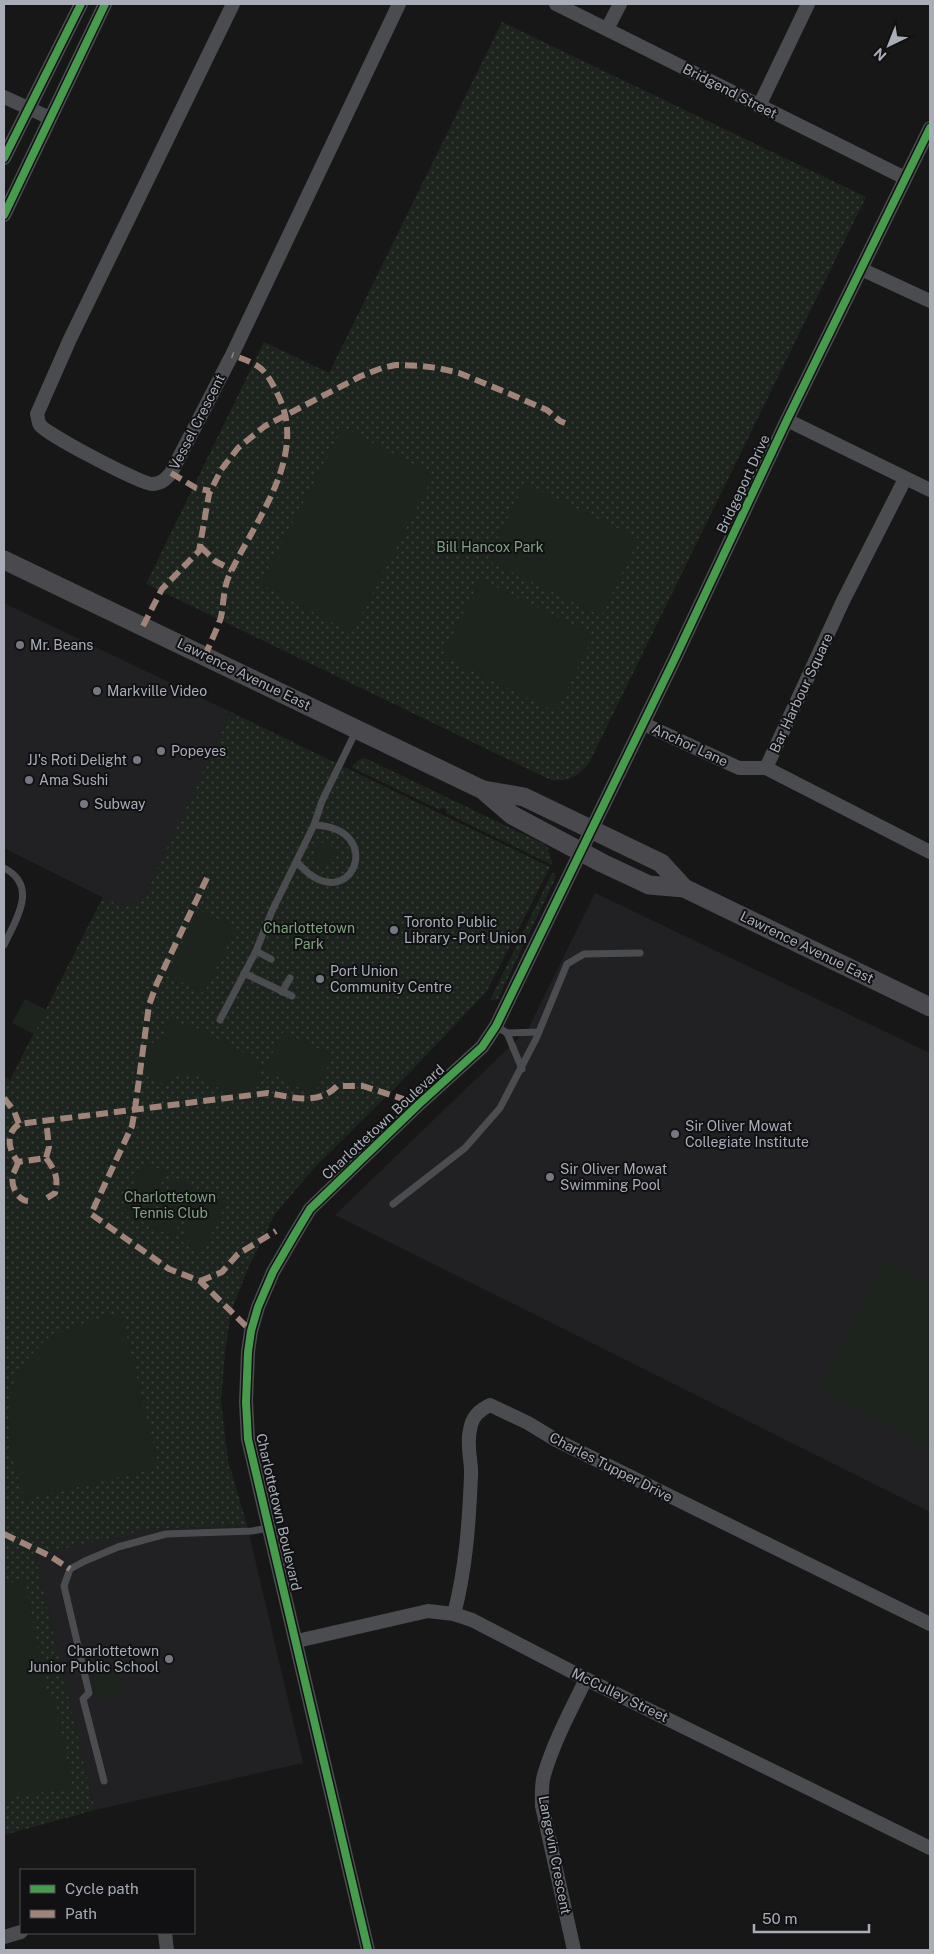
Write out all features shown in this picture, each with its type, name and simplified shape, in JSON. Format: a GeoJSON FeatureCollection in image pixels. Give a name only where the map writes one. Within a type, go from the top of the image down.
{"type":"FeatureCollection","features":[{"type":"Feature","properties":{"kind":"main road","name":"Lawrence Avenue East"},"geometry":{"type":"LineString","coordinates":[[4,560],[483,790],[512,815],[648,886],[684,888]]}},
{"type":"Feature","properties":{"kind":"main road","name":"Lawrence Avenue East"},"geometry":{"type":"LineString","coordinates":[[483,790],[524,797],[661,863],[684,888],[930,1007]]}},
{"type":"Feature","properties":{"kind":"street"},"geometry":{"type":"LineString","coordinates":[[4,158],[81,4]]}},
{"type":"Feature","properties":{"kind":"street"},"geometry":{"type":"LineString","coordinates":[[4,215],[105,4]]}},
{"type":"Feature","properties":{"kind":"street","name":"Vessel Crescent"},"geometry":{"type":"LineString","coordinates":[[233,4],[74,330],[36,414],[40,425],[55,435],[131,477],[149,484],[161,482],[172,473],[232,355],[400,4]]}},
{"type":"Feature","properties":{"kind":"street","name":"Bridgend Street"},"geometry":{"type":"LineString","coordinates":[[556,4],[905,178]]}},
{"type":"Feature","properties":{"kind":"street"},"geometry":{"type":"LineString","coordinates":[[607,29],[620,4]]}},
{"type":"Feature","properties":{"kind":"street"},"geometry":{"type":"LineString","coordinates":[[759,106],[808,4]]}},
{"type":"Feature","properties":{"kind":"street"},"geometry":{"type":"LineString","coordinates":[[4,96],[50,118]]}},
{"type":"Feature","properties":{"kind":"street","name":"Bridgeport Drive"},"geometry":{"type":"LineString","coordinates":[[581,852],[644,724],[787,420],[930,128]]}},
{"type":"Feature","properties":{"kind":"street"},"geometry":{"type":"LineString","coordinates":[[861,269],[930,301]]}},
{"type":"Feature","properties":{"kind":"street"},"geometry":{"type":"LineString","coordinates":[[787,420],[930,490]]}},
{"type":"Feature","properties":{"kind":"street","name":"Bar Harbour Square"},"geometry":{"type":"LineString","coordinates":[[905,479],[843,602],[766,768],[930,852]]}},
{"type":"Feature","properties":{"kind":"street","name":"Anchor Lane"},"geometry":{"type":"LineString","coordinates":[[644,724],[739,768],[766,768]]}},
{"type":"Feature","properties":{"kind":"street","name":"Charlottetown Boulevard"},"geometry":{"type":"LineString","coordinates":[[368,1950],[248,1438],[246,1402],[248,1352],[251,1331],[258,1307],[273,1272],[310,1209],[419,1104],[502,1029],[538,936],[581,852]]}},
{"type":"Feature","properties":{"kind":"street","name":"Charles Tupper Drive"},"geometry":{"type":"LineString","coordinates":[[454,1614],[463,1571],[469,1516],[472,1474],[468,1442],[470,1430],[479,1410],[490,1405],[521,1419],[565,1445],[930,1624]]}},
{"type":"Feature","properties":{"kind":"street","name":"McCulley Street"},"geometry":{"type":"LineString","coordinates":[[296,1641],[428,1610],[454,1614],[472,1620],[930,1848]]}},
{"type":"Feature","properties":{"kind":"street","name":"Langevin Crescent"},"geometry":{"type":"LineString","coordinates":[[574,1950],[542,1806],[542,1789],[544,1776],[558,1737],[586,1678]]}},
{"type":"Feature","properties":{"kind":"street"},"geometry":{"type":"LineString","coordinates":[[4,1937],[20,1932]]}},
{"type":"Feature","properties":{"kind":"street"},"geometry":{"type":"LineString","coordinates":[[164,1934],[167,1950]]}},
{"type":"Feature","properties":{"kind":"lane"},"geometry":{"type":"LineString","coordinates":[[220,1020],[256,951],[272,911],[297,862],[314,825],[322,801],[356,729]]}},
{"type":"Feature","properties":{"kind":"lane"},"geometry":{"type":"LineString","coordinates":[[297,862],[314,878],[329,883],[341,881],[349,876],[354,864],[355,849],[348,836],[339,829],[326,825],[314,825]]}},
{"type":"Feature","properties":{"kind":"lane"},"geometry":{"type":"LineString","coordinates":[[4,868],[10,871],[20,882],[23,891],[23,902],[4,945]]}},
{"type":"Feature","properties":{"kind":"lane"},"geometry":{"type":"LineString","coordinates":[[256,951],[272,959]]}},
{"type":"Feature","properties":{"kind":"lane"},"geometry":{"type":"LineString","coordinates":[[393,1204],[465,1148],[500,1108],[522,1069],[567,964],[584,954],[640,952]]}},
{"type":"Feature","properties":{"kind":"lane"},"geometry":{"type":"LineString","coordinates":[[244,974],[292,996]]}},
{"type":"Feature","properties":{"kind":"lane"},"geometry":{"type":"LineString","coordinates":[[282,992],[290,978]]}},
{"type":"Feature","properties":{"kind":"lane"},"geometry":{"type":"LineString","coordinates":[[502,1029],[539,1032]]}},
{"type":"Feature","properties":{"kind":"lane"},"geometry":{"type":"LineString","coordinates":[[502,1029],[522,1069]]}},
{"type":"Feature","properties":{"kind":"lane"},"geometry":{"type":"LineString","coordinates":[[104,1781],[83,1700],[89,1693],[64,1586],[70,1569],[118,1547],[166,1534],[252,1531],[269,1528]]}},
{"type":"Feature","properties":{"kind":"shaded area"},"geometry":{"type":"Polygon","coordinates":[[[4,603],[231,712],[144,897],[132,906],[116,904],[4,848],[4,603]]]}},
{"type":"Feature","properties":{"kind":"shaded area","name":"Sir Oliver Mowat Collegiate Institute"},"geometry":{"type":"Polygon","coordinates":[[[595,893],[930,1053],[930,1512],[335,1215],[528,1029],[595,893]]]}},
{"type":"Feature","properties":{"kind":"shaded area","name":"Charlottetown Junior Public School"},"geometry":{"type":"Polygon","coordinates":[[[247,1525],[303,1763],[95,1810],[35,1555],[151,1529],[247,1525]]]}},
{"type":"Feature","properties":{"kind":"green space","name":"Bill Hancox Park"},"geometry":{"type":"Polygon","coordinates":[[[502,22],[866,197],[590,761],[578,774],[563,780],[551,780],[146,584],[264,342],[329,373],[502,22]]]}},
{"type":"Feature","properties":{"kind":"green space"},"geometry":{"type":"Polygon","coordinates":[[[343,427],[434,475],[352,633],[260,584],[343,427]]]}},
{"type":"Feature","properties":{"kind":"green space"},"geometry":{"type":"Polygon","coordinates":[[[525,483],[639,539],[601,616],[487,560],[525,483]]]}},
{"type":"Feature","properties":{"kind":"green space"},"geometry":{"type":"Polygon","coordinates":[[[480,579],[594,635],[556,712],[442,656],[480,579]]]}},
{"type":"Feature","properties":{"kind":"green space","name":"Charlottetown Park"},"geometry":{"type":"Polygon","coordinates":[[[231,712],[550,867],[487,991],[396,1087],[315,1167],[275,1214],[249,1266],[231,1312],[225,1352],[221,1402],[228,1460],[247,1525],[151,1529],[35,1555],[95,1810],[4,1835],[4,1077],[10,1080],[103,897],[116,904],[132,906],[144,897],[231,712]]]}},
{"type":"Feature","properties":{"kind":"green space"},"geometry":{"type":"Polygon","coordinates":[[[365,758],[544,844],[549,849],[552,865],[446,813],[447,810],[442,807],[440,810],[351,767],[359,760],[365,758]]]}},
{"type":"Feature","properties":{"kind":"green space"},"geometry":{"type":"Polygon","coordinates":[[[326,842],[334,845],[337,853],[334,861],[326,864],[318,861],[315,853],[318,845],[326,842]]]}},
{"type":"Feature","properties":{"kind":"green space"},"geometry":{"type":"Polygon","coordinates":[[[552,873],[556,874],[555,879],[498,999],[490,1000],[552,873]]]}},
{"type":"Feature","properties":{"kind":"green space"},"geometry":{"type":"Polygon","coordinates":[[[198,910],[236,928],[204,993],[167,975],[198,910]]]}},
{"type":"Feature","properties":{"kind":"green space"},"geometry":{"type":"Polygon","coordinates":[[[25,999],[47,1010],[34,1034],[12,1023],[25,999]]]}},
{"type":"Feature","properties":{"kind":"green space"},"geometry":{"type":"Polygon","coordinates":[[[170,1020],[183,1027],[185,1022],[254,1058],[260,1068],[256,1089],[258,1092],[221,1096],[223,1092],[220,1089],[196,1076],[172,1074],[166,1085],[144,1073],[147,1041],[158,1045],[170,1020]]]}},
{"type":"Feature","properties":{"kind":"green space"},"geometry":{"type":"Polygon","coordinates":[[[283,1032],[333,1056],[314,1095],[264,1070],[283,1032]]]}},
{"type":"Feature","properties":{"kind":"green space"},"geometry":{"type":"Polygon","coordinates":[[[144,1162],[167,1173],[142,1222],[120,1211],[144,1162]]]}},
{"type":"Feature","properties":{"kind":"green space","name":"Charlottetown Tennis Club"},"geometry":{"type":"Polygon","coordinates":[[[174,1177],[197,1188],[173,1237],[150,1226],[174,1177]]]}},
{"type":"Feature","properties":{"kind":"green space"},"geometry":{"type":"Polygon","coordinates":[[[204,1192],[227,1203],[202,1252],[180,1241],[204,1192]]]}},
{"type":"Feature","properties":{"kind":"green space"},"geometry":{"type":"Polygon","coordinates":[[[885,1261],[930,1284],[930,1448],[818,1389],[885,1261]]]}},
{"type":"Feature","properties":{"kind":"green space"},"geometry":{"type":"Polygon","coordinates":[[[121,1312],[157,1458],[149,1470],[24,1500],[12,1457],[8,1411],[16,1371],[46,1339],[75,1326],[121,1312]]]}},
{"type":"Feature","properties":{"kind":"green space"},"geometry":{"type":"Polygon","coordinates":[[[25,1580],[47,1695],[54,1695],[73,1789],[27,1794],[4,1800],[4,1584],[25,1580]]]}},
{"type":"Feature","properties":{"kind":"green space"},"geometry":{"type":"Polygon","coordinates":[[[121,1669],[126,1692],[96,1700],[91,1676],[121,1669]]]}},
{"type":"Feature","properties":{"kind":"marked path"},"geometry":{"type":"LineString","coordinates":[[205,656],[221,617],[227,581],[274,488],[283,465],[287,442],[286,418],[278,395],[269,379],[256,365],[232,355]]}},
{"type":"Feature","properties":{"kind":"marked path"},"geometry":{"type":"LineString","coordinates":[[143,626],[162,589],[199,551],[209,494],[221,470],[238,448],[265,426],[361,376],[396,365],[438,368],[459,373],[547,410],[565,423]]}},
{"type":"Feature","properties":{"kind":"marked path"},"geometry":{"type":"LineString","coordinates":[[171,473],[196,488],[210,491]]}},
{"type":"Feature","properties":{"kind":"marked path"},"geometry":{"type":"LineString","coordinates":[[201,547],[215,561],[232,570]]}},
{"type":"Feature","properties":{"kind":"marked path"},"geometry":{"type":"LineString","coordinates":[[207,878],[157,983],[149,1005],[132,1126],[91,1214],[169,1269],[200,1281],[251,1331]]}},
{"type":"Feature","properties":{"kind":"marked path"},"geometry":{"type":"LineString","coordinates":[[4,1098],[14,1111],[19,1124],[268,1093],[295,1098],[313,1098],[322,1096],[337,1086],[363,1086],[419,1104]]}},
{"type":"Feature","properties":{"kind":"marked path"},"geometry":{"type":"LineString","coordinates":[[19,1124],[10,1137],[10,1147],[18,1162],[46,1158],[49,1147],[46,1120]]}},
{"type":"Feature","properties":{"kind":"marked path"},"geometry":{"type":"LineString","coordinates":[[46,1158],[54,1170],[57,1183],[55,1193],[47,1198]]}},
{"type":"Feature","properties":{"kind":"marked path"},"geometry":{"type":"LineString","coordinates":[[18,1162],[12,1178],[15,1191],[21,1198],[28,1201]]}},
{"type":"Feature","properties":{"kind":"marked path"},"geometry":{"type":"LineString","coordinates":[[200,1281],[222,1272],[238,1254],[276,1231]]}},
{"type":"Feature","properties":{"kind":"marked path"},"geometry":{"type":"LineString","coordinates":[[4,1534],[50,1556],[70,1569]]}},
{"type":"Feature","properties":{"kind":"cycle path"},"geometry":{"type":"LineString","coordinates":[[4,158],[81,4]]}},
{"type":"Feature","properties":{"kind":"cycle path"},"geometry":{"type":"LineString","coordinates":[[4,215],[105,4]]}},
{"type":"Feature","properties":{"kind":"cycle path"},"geometry":{"type":"LineString","coordinates":[[368,1950],[248,1439],[246,1402],[248,1352],[251,1331],[258,1307],[273,1272],[310,1209],[419,1104],[482,1047],[496,1026],[675,658],[787,420],[930,128]]}},
{"type":"Feature","properties":{"kind":"place","name":"Mr. Beans"},"geometry":{"type":"Point","coordinates":[20,645]}},
{"type":"Feature","properties":{"kind":"place","name":"Markville Video"},"geometry":{"type":"Point","coordinates":[97,691]}},
{"type":"Feature","properties":{"kind":"place","name":"Popeyes"},"geometry":{"type":"Point","coordinates":[161,751]}},
{"type":"Feature","properties":{"kind":"place","name":"JJ's Roti Delight"},"geometry":{"type":"Point","coordinates":[137,760]}},
{"type":"Feature","properties":{"kind":"place","name":"Ama Sushi"},"geometry":{"type":"Point","coordinates":[29,780]}},
{"type":"Feature","properties":{"kind":"place","name":"Subway"},"geometry":{"type":"Point","coordinates":[84,804]}},
{"type":"Feature","properties":{"kind":"place","name":"Toronto Public Library - Port Union"},"geometry":{"type":"Point","coordinates":[394,930]}},
{"type":"Feature","properties":{"kind":"place","name":"Port Union Community Centre"},"geometry":{"type":"Point","coordinates":[320,979]}},
{"type":"Feature","properties":{"kind":"place","name":"Sir Oliver Mowat Collegiate Institute"},"geometry":{"type":"Point","coordinates":[675,1134]}},
{"type":"Feature","properties":{"kind":"place","name":"Sir Oliver Mowat Swimming Pool"},"geometry":{"type":"Point","coordinates":[550,1177]}},
{"type":"Feature","properties":{"kind":"place","name":"Charlottetown Junior Public School"},"geometry":{"type":"Point","coordinates":[169,1659]}}]}
